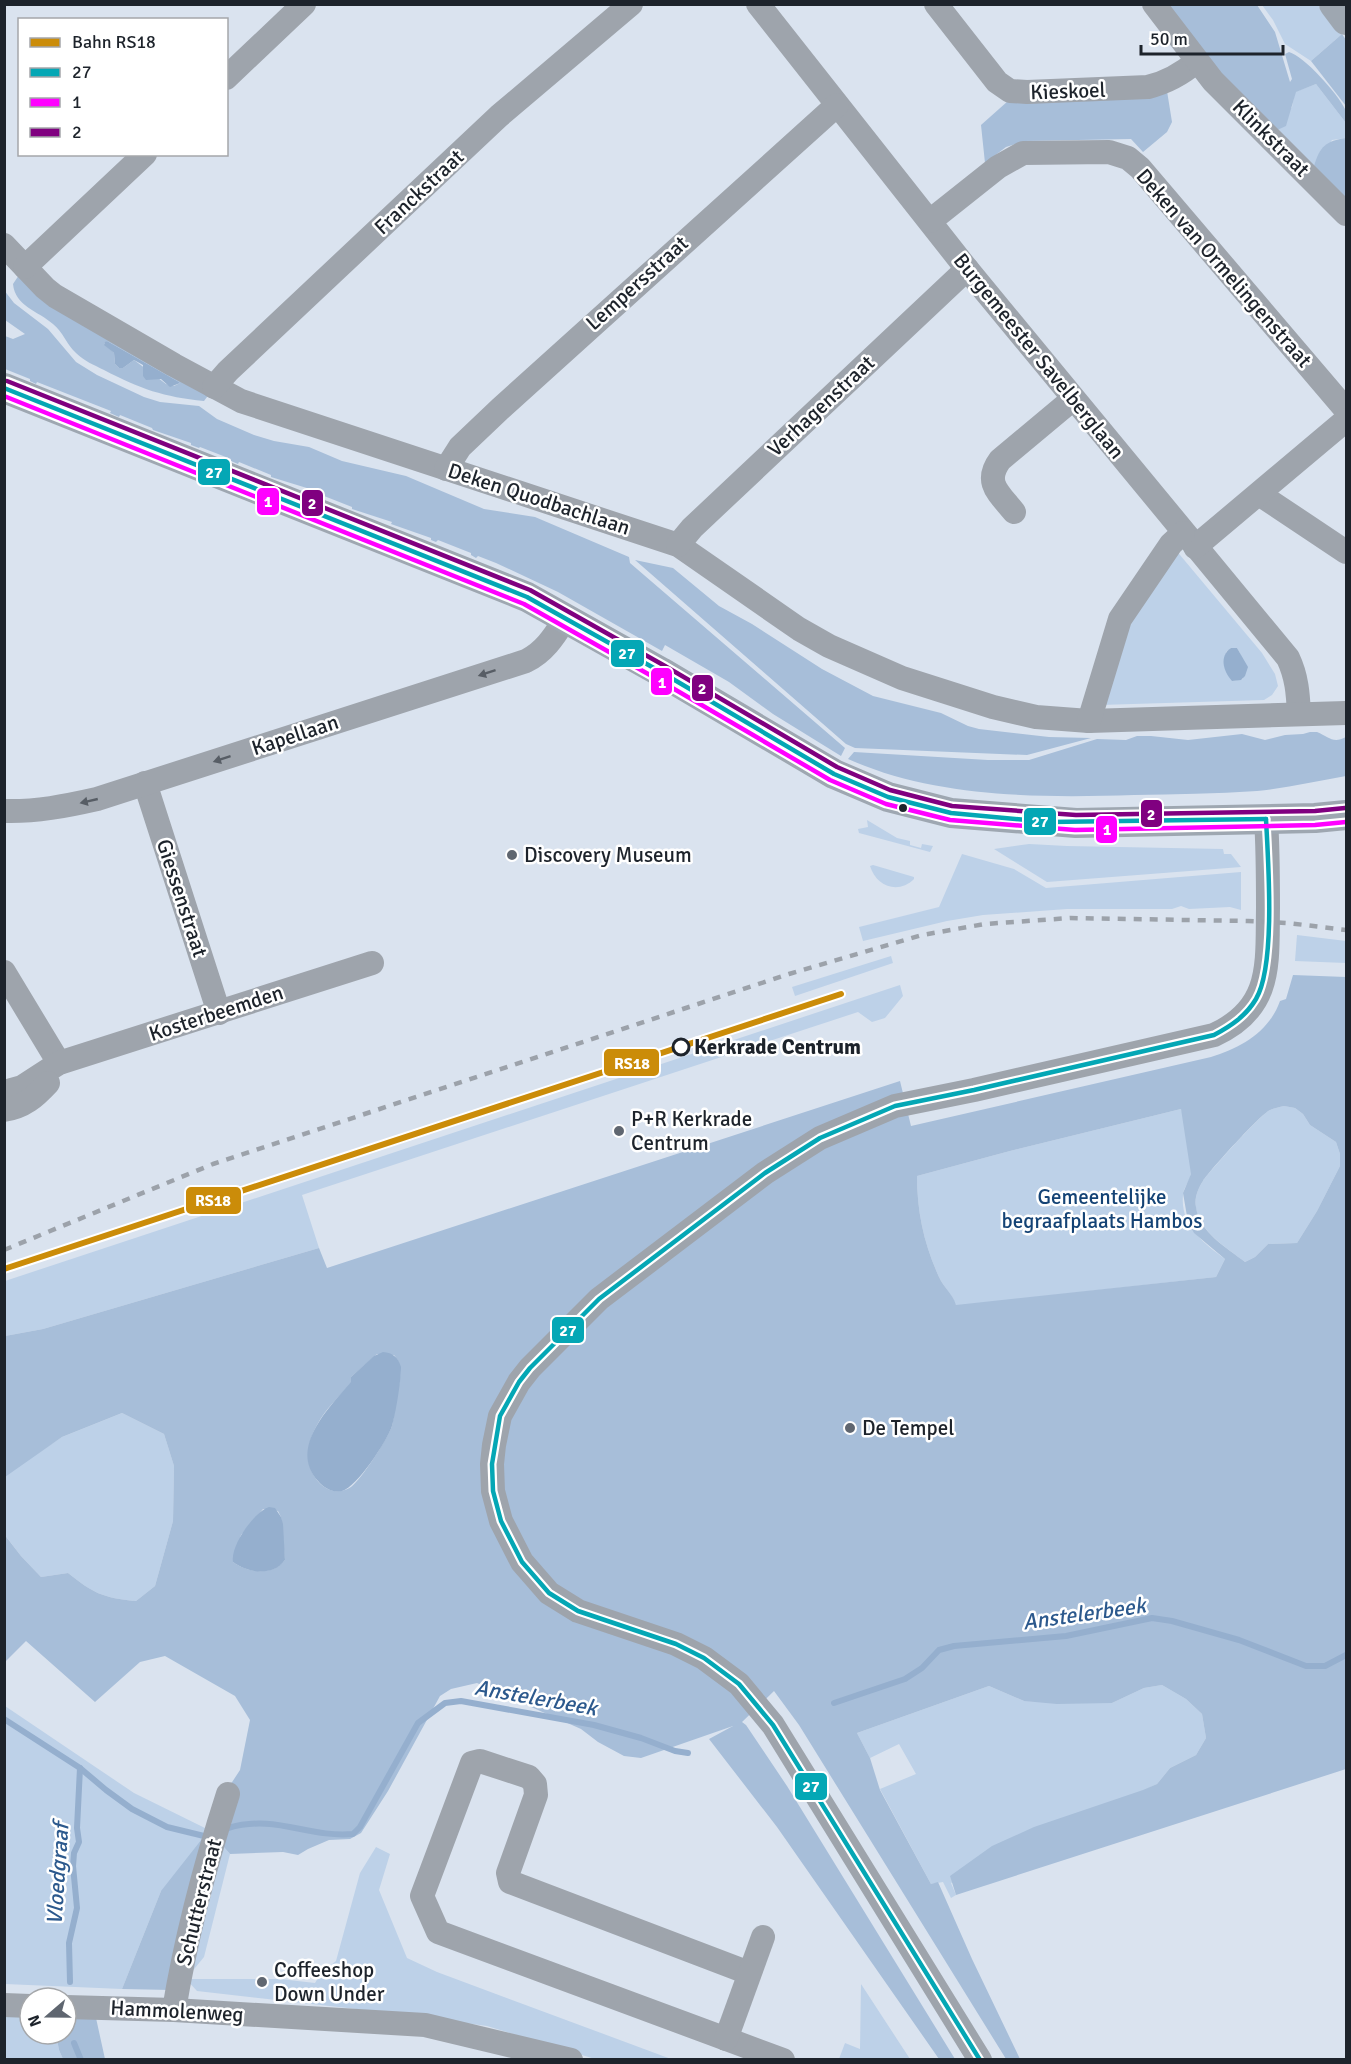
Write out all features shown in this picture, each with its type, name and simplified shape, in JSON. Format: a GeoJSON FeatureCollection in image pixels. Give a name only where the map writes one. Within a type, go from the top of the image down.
{"type":"FeatureCollection","features":[{"type":"Feature","properties":{"kind":"main road"},"geometry":{"type":"LineString","coordinates":[[1334,4],[1347,20]]}},
{"type":"Feature","properties":{"kind":"main road"},"geometry":{"type":"LineString","coordinates":[[4,388],[528,597],[834,774],[910,804],[951,813],[1049,822],[1266,819],[1347,815]]}},
{"type":"Feature","properties":{"kind":"street"},"geometry":{"type":"LineString","coordinates":[[228,76],[304,4]]}},
{"type":"Feature","properties":{"kind":"street","name":"Franckstraat"},"geometry":{"type":"LineString","coordinates":[[214,387],[228,371],[499,116],[631,4]]}},
{"type":"Feature","properties":{"kind":"street","name":"Burgemeester Savelberglaan"},"geometry":{"type":"LineString","coordinates":[[758,4],[967,269],[1288,658],[1298,687],[1299,714]]}},
{"type":"Feature","properties":{"kind":"street","name":"Kieskoel"},"geometry":{"type":"LineString","coordinates":[[936,4],[997,82],[1010,91],[1148,87],[1165,83],[1183,73],[1197,61]]}},
{"type":"Feature","properties":{"kind":"street","name":"Klinkstraat"},"geometry":{"type":"LineString","coordinates":[[1154,4],[1213,81],[1347,214]]}},
{"type":"Feature","properties":{"kind":"street","name":"Lempersstraat"},"geometry":{"type":"LineString","coordinates":[[446,469],[460,447],[500,409],[837,105]]}},
{"type":"Feature","properties":{"kind":"street","name":"Deken van Ormelingenstraat"},"geometry":{"type":"LineString","coordinates":[[930,221],[998,167],[1023,153],[1098,151],[1119,154],[1140,168],[1347,410]]}},
{"type":"Feature","properties":{"kind":"street"},"geometry":{"type":"LineString","coordinates":[[25,267],[143,156]]}},
{"type":"Feature","properties":{"kind":"street","name":"Deken Quodbachlaan"},"geometry":{"type":"LineString","coordinates":[[4,244],[55,296],[241,401],[678,545],[799,629],[829,646],[878,668],[950,694],[1036,717],[1089,721],[1299,714]]}},
{"type":"Feature","properties":{"kind":"street","name":"Verhagenstraat"},"geometry":{"type":"LineString","coordinates":[[678,545],[692,528],[967,269]]}},
{"type":"Feature","properties":{"kind":"street"},"geometry":{"type":"LineString","coordinates":[[1014,512],[993,486],[992,477],[995,467],[1000,460],[1073,399]]}},
{"type":"Feature","properties":{"kind":"street"},"geometry":{"type":"LineString","coordinates":[[1089,721],[1120,619],[1171,544],[1189,540],[1259,494],[1347,420]]}},
{"type":"Feature","properties":{"kind":"street"},"geometry":{"type":"LineString","coordinates":[[1259,494],[1347,552]]}},
{"type":"Feature","properties":{"kind":"street","name":"Kapellaan"},"geometry":{"type":"LineString","coordinates":[[4,811],[62,807],[97,799],[526,661],[542,652],[566,618]]}},
{"type":"Feature","properties":{"kind":"street"},"geometry":{"type":"LineString","coordinates":[[1299,714],[1347,713]]}},
{"type":"Feature","properties":{"kind":"street","name":"Giessenstraat"},"geometry":{"type":"LineString","coordinates":[[145,783],[219,1013]]}},
{"type":"Feature","properties":{"kind":"street"},"geometry":{"type":"LineString","coordinates":[[980,2060],[773,1725],[745,1691],[704,1658],[682,1647],[578,1611],[549,1593],[522,1562],[505,1532],[493,1491],[494,1445],[500,1416],[519,1382],[530,1368],[599,1299],[765,1173],[820,1138],[896,1106],[985,1088],[1214,1035],[1231,1027],[1242,1018],[1260,993],[1267,966],[1266,819]]}},
{"type":"Feature","properties":{"kind":"street","name":"Kosterbeemden"},"geometry":{"type":"LineString","coordinates":[[4,1092],[22,1087],[59,1063],[372,963]]}},
{"type":"Feature","properties":{"kind":"street"},"geometry":{"type":"LineString","coordinates":[[4,972],[59,1063],[48,1083],[33,1099],[21,1106],[4,1110]]}},
{"type":"Feature","properties":{"kind":"street"},"geometry":{"type":"LineString","coordinates":[[749,1973],[510,1882],[508,1873],[536,1795],[535,1784],[529,1777],[480,1761],[472,1763],[422,1896],[438,1932],[783,2060]]}},
{"type":"Feature","properties":{"kind":"street","name":"Schutterstraat"},"geometry":{"type":"LineString","coordinates":[[174,2010],[183,1958],[199,1894],[228,1794]]}},
{"type":"Feature","properties":{"kind":"street"},"geometry":{"type":"LineString","coordinates":[[726,2038],[763,1937]]}},
{"type":"Feature","properties":{"kind":"street","name":"Hammolenweg"},"geometry":{"type":"LineString","coordinates":[[78,2007],[174,2010],[425,2025],[571,2060]]}},
{"type":"Feature","properties":{"kind":"green space"},"geometry":{"type":"Polygon","coordinates":[[[1262,5],[1318,5],[1342,34],[1311,61],[1285,44],[1273,20],[1262,5]]]}},
{"type":"Feature","properties":{"kind":"green space"},"geometry":{"type":"Polygon","coordinates":[[[1316,84],[1346,123],[1346,138],[1332,140],[1314,166],[1275,131],[1292,107],[1295,92],[1316,84]]]}},
{"type":"Feature","properties":{"kind":"green space"},"geometry":{"type":"Polygon","coordinates":[[[1175,549],[1262,653],[1275,674],[1278,686],[1272,695],[1264,700],[1100,705],[1125,622],[1175,549]],[[1231,648],[1226,652],[1232,681],[1243,679],[1241,655],[1237,648],[1231,648]]]}},
{"type":"Feature","properties":{"kind":"green space"},"geometry":{"type":"Polygon","coordinates":[[[867,820],[897,838],[910,841],[910,845],[921,848],[922,844],[933,846],[930,852],[859,833],[858,829],[868,827],[867,820]]]}},
{"type":"Feature","properties":{"kind":"green space"},"geometry":{"type":"Polygon","coordinates":[[[1029,844],[1223,849],[1224,854],[1231,854],[1241,867],[1047,882],[994,849],[1029,844]]]}},
{"type":"Feature","properties":{"kind":"green space"},"geometry":{"type":"Polygon","coordinates":[[[962,854],[1014,869],[1046,888],[1241,872],[1241,910],[1230,907],[1189,909],[1181,906],[1172,909],[1067,909],[983,915],[863,941],[859,927],[939,907],[962,854]]]}},
{"type":"Feature","properties":{"kind":"green space"},"geometry":{"type":"Polygon","coordinates":[[[870,866],[914,877],[914,879],[901,887],[888,886],[877,879],[870,866]]]}},
{"type":"Feature","properties":{"kind":"green space"},"geometry":{"type":"Polygon","coordinates":[[[1297,935],[1346,941],[1346,963],[1295,961],[1297,935]]]}},
{"type":"Feature","properties":{"kind":"green space"},"geometry":{"type":"Polygon","coordinates":[[[891,956],[893,963],[795,996],[792,987],[891,956]]]}},
{"type":"Feature","properties":{"kind":"green space"},"geometry":{"type":"Polygon","coordinates":[[[900,985],[903,996],[885,1018],[872,1022],[858,1012],[302,1195],[319,1248],[43,1329],[5,1336],[5,1281],[900,985]]]}},
{"type":"Feature","properties":{"kind":"green space"},"geometry":{"type":"Polygon","coordinates":[[[1284,1106],[1295,1108],[1303,1114],[1310,1125],[1336,1142],[1340,1154],[1340,1166],[1317,1211],[1297,1243],[1268,1244],[1255,1257],[1245,1262],[1215,1239],[1203,1225],[1196,1208],[1197,1194],[1208,1175],[1257,1121],[1270,1110],[1284,1106]]]}},
{"type":"Feature","properties":{"kind":"green space","name":"Gemeentelijke begraafplaats Hambos"},"geometry":{"type":"Polygon","coordinates":[[[1181,1109],[1191,1168],[1190,1177],[1183,1192],[1185,1216],[1195,1233],[1225,1259],[1216,1277],[956,1306],[939,1277],[925,1240],[918,1202],[917,1176],[1181,1109]]]}},
{"type":"Feature","properties":{"kind":"green space"},"geometry":{"type":"Polygon","coordinates":[[[122,1413],[164,1434],[174,1466],[173,1521],[155,1586],[136,1601],[99,1593],[68,1573],[41,1577],[5,1535],[4,1477],[62,1437],[122,1413]]]}},
{"type":"Feature","properties":{"kind":"green space"},"geometry":{"type":"Polygon","coordinates":[[[1162,1685],[1186,1699],[1202,1714],[1206,1738],[1196,1755],[1170,1768],[1157,1784],[951,1883],[956,1895],[951,1898],[943,1882],[931,1884],[880,1789],[916,1774],[899,1744],[870,1758],[857,1733],[989,1686],[1024,1701],[1112,1703],[1144,1688],[1162,1685]]]}},
{"type":"Feature","properties":{"kind":"green space"},"geometry":{"type":"Polygon","coordinates":[[[5,1706],[134,1793],[209,1830],[230,1854],[204,1957],[186,1979],[161,1891],[122,1989],[5,1984],[5,1706]]]}},
{"type":"Feature","properties":{"kind":"green space"},"geometry":{"type":"Polygon","coordinates":[[[376,1847],[390,1854],[379,1890],[407,1958],[437,1972],[671,2059],[595,2059],[487,2026],[197,1991],[186,1979],[280,1979],[315,1983],[321,1973],[336,1961],[360,1873],[376,1847]]]}},
{"type":"Feature","properties":{"kind":"green space"},"geometry":{"type":"Polygon","coordinates":[[[861,1984],[910,2059],[839,2059],[845,2043],[860,2049],[861,1984]]]}},
{"type":"Feature","properties":{"kind":"green space"},"geometry":{"type":"Polygon","coordinates":[[[4,2016],[18,2016],[18,2046],[58,2046],[63,2059],[5,2059],[4,2016]]]}},
{"type":"Feature","properties":{"kind":"shaded area"},"geometry":{"type":"Polygon","coordinates":[[[1163,5],[1257,5],[1275,32],[1290,82],[1292,79],[1285,54],[1289,52],[1303,60],[1335,94],[1346,111],[1346,123],[1316,84],[1296,92],[1286,126],[1275,131],[1223,79],[1163,5]]]}},
{"type":"Feature","properties":{"kind":"shaded area"},"geometry":{"type":"Polygon","coordinates":[[[1342,34],[1346,40],[1346,106],[1311,61],[1342,34]]]}},
{"type":"Feature","properties":{"kind":"shaded area"},"geometry":{"type":"Polygon","coordinates":[[[1167,91],[1172,122],[1167,132],[1143,152],[1131,139],[1025,141],[1006,147],[985,163],[981,125],[1008,101],[1167,91]]]}},
{"type":"Feature","properties":{"kind":"shaded area"},"geometry":{"type":"Polygon","coordinates":[[[1346,138],[1346,204],[1314,166],[1321,149],[1333,141],[1346,138]]]}},
{"type":"Feature","properties":{"kind":"shaded area"},"geometry":{"type":"Polygon","coordinates":[[[21,272],[210,393],[204,401],[164,394],[129,382],[89,363],[73,350],[53,324],[18,298],[13,284],[21,272]],[[107,341],[104,344],[114,353],[115,364],[119,368],[123,368],[134,360],[166,384],[174,386],[180,383],[107,341]]]}},
{"type":"Feature","properties":{"kind":"shaded area"},"geometry":{"type":"Polygon","coordinates":[[[4,290],[14,303],[48,329],[76,362],[97,375],[144,397],[160,402],[199,406],[217,419],[254,435],[309,447],[342,461],[406,476],[484,509],[535,517],[629,557],[630,563],[845,748],[841,756],[773,714],[729,682],[665,645],[662,651],[558,592],[496,563],[478,556],[476,558],[471,553],[438,540],[436,542],[431,538],[391,524],[392,522],[310,492],[310,489],[271,477],[271,475],[239,462],[238,464],[231,459],[191,445],[191,443],[153,430],[120,415],[119,417],[110,413],[111,411],[37,382],[36,384],[30,379],[5,369],[5,336],[13,339],[25,334],[5,320],[4,290]]]}},
{"type":"Feature","properties":{"kind":"shaded area"},"geometry":{"type":"Polygon","coordinates":[[[107,341],[180,383],[170,387],[161,379],[146,380],[143,376],[143,365],[134,360],[123,368],[119,368],[115,364],[114,353],[104,345],[107,341]]]}},
{"type":"Feature","properties":{"kind":"shaded area"},"geometry":{"type":"Polygon","coordinates":[[[635,560],[673,568],[719,606],[752,624],[822,669],[873,696],[941,713],[979,729],[1049,737],[1091,738],[1027,755],[855,748],[846,744],[635,560]]]}},
{"type":"Feature","properties":{"kind":"shaded area"},"geometry":{"type":"Polygon","coordinates":[[[1231,648],[1237,648],[1248,667],[1241,680],[1232,681],[1226,673],[1224,659],[1231,648]]]}},
{"type":"Feature","properties":{"kind":"shaded area"},"geometry":{"type":"Polygon","coordinates":[[[1317,732],[1334,740],[1346,737],[1346,776],[1242,792],[1099,796],[1026,795],[989,793],[916,782],[848,759],[854,752],[988,760],[1029,760],[1097,739],[1126,740],[1137,736],[1151,736],[1188,740],[1242,734],[1265,740],[1317,732]]]}},
{"type":"Feature","properties":{"kind":"shaded area"},"geometry":{"type":"Polygon","coordinates":[[[1293,975],[1346,977],[1346,1769],[956,1895],[950,1876],[992,1846],[1034,1827],[1157,1784],[1170,1768],[1196,1755],[1206,1738],[1202,1714],[1186,1699],[1162,1685],[1144,1688],[1112,1703],[1057,1704],[1024,1701],[989,1686],[857,1733],[870,1758],[880,1790],[931,1884],[938,1882],[1020,2059],[1006,2059],[799,1725],[774,1691],[742,1722],[787,1786],[955,2059],[939,2059],[777,1827],[709,1739],[733,1726],[641,1758],[624,1756],[598,1742],[581,1729],[477,1683],[451,1689],[440,1696],[388,1791],[361,1833],[350,1839],[329,1840],[298,1855],[283,1852],[230,1854],[210,1831],[171,1990],[122,1989],[161,1891],[209,1830],[223,1796],[240,1770],[250,1720],[235,1696],[165,1656],[140,1662],[95,1702],[26,1641],[5,1662],[4,1534],[41,1577],[68,1573],[99,1593],[136,1601],[155,1586],[173,1521],[174,1466],[164,1434],[122,1413],[62,1437],[5,1477],[5,1336],[43,1329],[319,1248],[327,1268],[900,1081],[911,1126],[1211,1057],[1233,1049],[1253,1037],[1269,1022],[1280,1001],[1286,999],[1293,975]],[[1284,1106],[1270,1110],[1225,1155],[1208,1175],[1196,1197],[1198,1216],[1208,1232],[1245,1262],[1255,1257],[1268,1244],[1297,1243],[1317,1211],[1340,1166],[1340,1154],[1336,1142],[1310,1125],[1303,1114],[1295,1108],[1284,1106]],[[1181,1109],[917,1176],[918,1202],[925,1240],[939,1277],[956,1305],[1216,1277],[1225,1259],[1194,1233],[1188,1222],[1183,1193],[1191,1174],[1181,1109]],[[377,1354],[351,1377],[352,1382],[320,1419],[309,1448],[309,1464],[316,1479],[321,1485],[335,1491],[343,1491],[355,1483],[374,1458],[389,1432],[393,1423],[400,1370],[394,1355],[377,1354]],[[263,1509],[241,1535],[233,1562],[239,1566],[267,1571],[274,1569],[285,1560],[281,1517],[278,1511],[263,1509]]]}},
{"type":"Feature","properties":{"kind":"shaded area"},"geometry":{"type":"Polygon","coordinates":[[[383,1352],[395,1356],[401,1367],[392,1426],[378,1452],[363,1473],[348,1488],[342,1491],[329,1489],[318,1481],[310,1468],[308,1455],[315,1428],[351,1382],[351,1377],[374,1356],[383,1352]]]}},
{"type":"Feature","properties":{"kind":"shaded area"},"geometry":{"type":"Polygon","coordinates":[[[269,1507],[275,1508],[281,1517],[285,1560],[274,1569],[260,1572],[239,1566],[233,1562],[233,1555],[239,1539],[250,1522],[269,1507]]]}},
{"type":"Feature","properties":{"kind":"shaded area"},"geometry":{"type":"Polygon","coordinates":[[[78,2018],[96,2018],[105,2059],[63,2059],[58,2046],[78,2046],[78,2018]]]}},
{"type":"Feature","properties":{"kind":"waterway","name":"Anstelerbeek"},"geometry":{"type":"LineString","coordinates":[[834,1703],[905,1679],[922,1668],[939,1650],[954,1646],[1066,1636],[1152,1618],[1172,1621],[1239,1640],[1306,1666],[1325,1666],[1346,1655]]}},
{"type":"Feature","properties":{"kind":"waterway","name":"Anstelerbeek"},"geometry":{"type":"LineString","coordinates":[[228,1828],[245,1824],[261,1824],[321,1833],[353,1834],[360,1827],[418,1723],[445,1703],[461,1701],[594,1725],[688,1753]]}},
{"type":"Feature","properties":{"kind":"waterway","name":"Anstelerbeek"},"geometry":{"type":"LineString","coordinates":[[4,1719],[80,1768],[132,1809],[167,1827],[204,1836]]}},
{"type":"Feature","properties":{"kind":"waterway","name":"Vloedgraaf"},"geometry":{"type":"LineString","coordinates":[[70,1982],[69,1943],[77,1908],[73,1866],[74,1853],[79,1842],[77,1828],[80,1768]]}},
{"type":"Feature","properties":{"kind":"waterway","name":"Vloedgraaf"},"geometry":{"type":"LineString","coordinates":[[75,2046],[81,2060]]}},
{"type":"Feature","properties":{"kind":"railway"},"geometry":{"type":"LineString","coordinates":[[4,1250],[213,1164],[789,974],[922,935],[985,924],[1070,918],[1248,921],[1346,930]]}},
{"type":"Feature","properties":{"kind":"rail line","name":"RS18"},"geometry":{"type":"LineString","coordinates":[[4,1269],[841,994]]}},
{"type":"Feature","properties":{"kind":"transit line","name":"2"},"geometry":{"type":"LineString","coordinates":[[7,381],[530,590],[837,767],[890,790],[952,806],[1076,815],[1315,811],[1345,808]]}},
{"type":"Feature","properties":{"kind":"transit line","name":"27"},"geometry":{"type":"LineString","coordinates":[[4,388],[527,597],[661,672],[834,774],[888,797],[951,813],[1049,822],[1266,819]]}},
{"type":"Feature","properties":{"kind":"transit line","name":"1"},"geometry":{"type":"LineString","coordinates":[[4,396],[524,604],[830,780],[886,804],[950,820],[1075,830],[1315,825],[1346,822]]}},
{"type":"Feature","properties":{"kind":"transit line","name":"27"},"geometry":{"type":"LineString","coordinates":[[980,2060],[773,1725],[739,1684],[704,1658],[676,1644],[578,1611],[549,1593],[522,1562],[501,1521],[493,1491],[492,1464],[500,1416],[519,1382],[530,1368],[599,1299],[765,1173],[820,1138],[895,1106],[1214,1035],[1238,1020],[1256,999],[1266,962],[1269,912],[1266,819]]}},
{"type":"Feature","properties":{"kind":"place","name":"Discovery Museum"},"geometry":{"type":"Point","coordinates":[512,855]}},
{"type":"Feature","properties":{"kind":"place","name":"Kerkrade Centrum"},"geometry":{"type":"Point","coordinates":[681,1047]}},
{"type":"Feature","properties":{"kind":"place","name":"P+R Kerkrade Centrum"},"geometry":{"type":"Point","coordinates":[619,1131]}},
{"type":"Feature","properties":{"kind":"place","name":"De Tempel"},"geometry":{"type":"Point","coordinates":[850,1428]}},
{"type":"Feature","properties":{"kind":"place","name":"Coffeeshop Down Under"},"geometry":{"type":"Point","coordinates":[262,1982]}}]}
